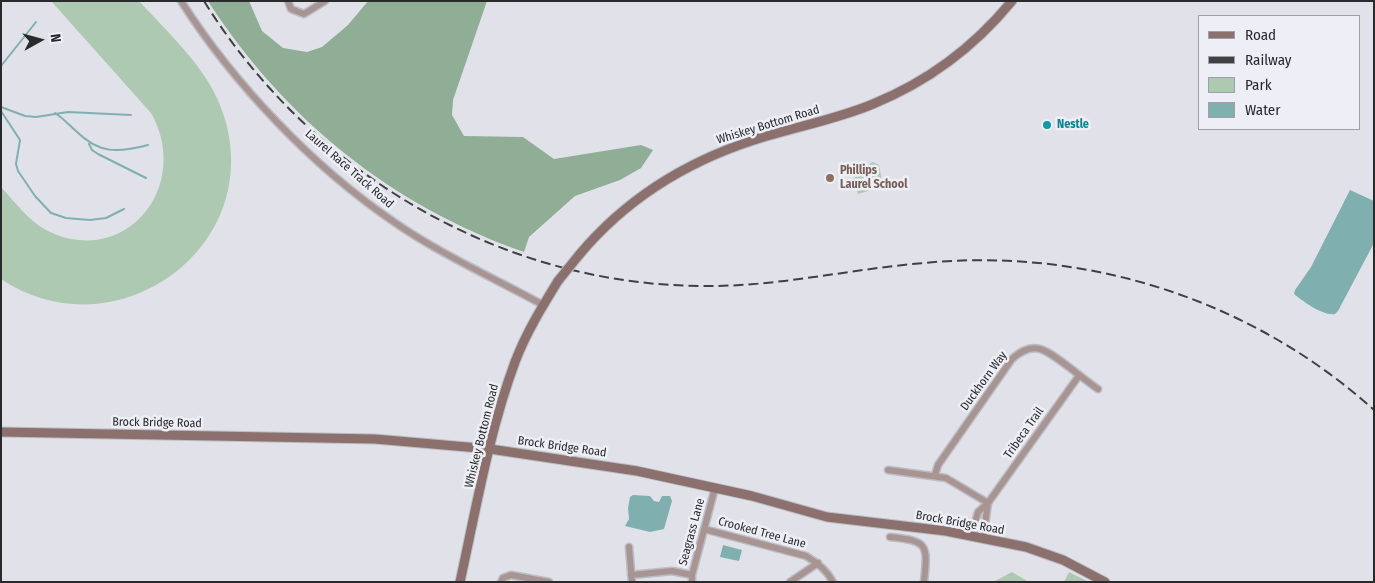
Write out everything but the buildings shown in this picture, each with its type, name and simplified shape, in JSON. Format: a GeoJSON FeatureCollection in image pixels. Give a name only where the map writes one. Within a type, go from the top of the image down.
{"type":"FeatureCollection","features":[{"type":"Feature","properties":{"kind":"street","name":"Laurel Race Track Road"},"geometry":{"type":"LineString","coordinates":[[181,1],[203,36],[234,75],[292,135],[368,203],[421,239],[543,305]]}},
{"type":"Feature","properties":{"kind":"street"},"geometry":{"type":"LineString","coordinates":[[288,1],[291,9],[304,14],[325,1]]}},
{"type":"Feature","properties":{"kind":"street","name":"Whiskey Bottom Road"},"geometry":{"type":"LineString","coordinates":[[460,582],[490,449],[516,362],[543,305],[558,281],[579,255],[620,213],[654,188],[689,167],[733,147],[874,104],[917,82],[970,44],[1012,1]]}},
{"type":"Feature","properties":{"kind":"street","name":"Duckhorn Way"},"geometry":{"type":"LineString","coordinates":[[934,475],[938,464],[1018,354],[1034,348],[1041,349],[1078,377],[1098,389]]}},
{"type":"Feature","properties":{"kind":"street","name":"Tribeca Trail"},"geometry":{"type":"LineString","coordinates":[[971,537],[978,512],[988,503],[1078,377]]}},
{"type":"Feature","properties":{"kind":"street","name":"Brock Bridge Road"},"geometry":{"type":"LineString","coordinates":[[1,432],[365,438],[490,449],[600,465],[715,488],[827,517],[921,528],[983,539],[1045,553],[1105,582]]}},
{"type":"Feature","properties":{"kind":"street"},"geometry":{"type":"LineString","coordinates":[[888,470],[934,475],[959,484],[988,503]]}},
{"type":"Feature","properties":{"kind":"street","name":"Seagrass Lane"},"geometry":{"type":"LineString","coordinates":[[692,578],[715,488]]}},
{"type":"Feature","properties":{"kind":"street","name":"Tribeca Trail"},"geometry":{"type":"LineString","coordinates":[[983,539],[988,503]]}},
{"type":"Feature","properties":{"kind":"street"},"geometry":{"type":"LineString","coordinates":[[921,528],[919,542],[926,554],[924,582]]}},
{"type":"Feature","properties":{"kind":"street","name":"Crooked Tree Lane"},"geometry":{"type":"LineString","coordinates":[[704,529],[806,556],[818,563],[830,574],[833,582]]}},
{"type":"Feature","properties":{"kind":"street"},"geometry":{"type":"LineString","coordinates":[[890,537],[919,542]]}},
{"type":"Feature","properties":{"kind":"street"},"geometry":{"type":"LineString","coordinates":[[629,547],[632,578],[672,571],[692,578]]}},
{"type":"Feature","properties":{"kind":"street"},"geometry":{"type":"LineString","coordinates":[[790,582],[818,563]]}},
{"type":"Feature","properties":{"kind":"street"},"geometry":{"type":"LineString","coordinates":[[501,582],[503,578],[511,575],[549,582]]}},
{"type":"Feature","properties":{"kind":"green space"},"geometry":{"type":"Polygon","coordinates":[[[51,1],[139,1],[188,54],[218,99],[224,116],[231,164],[223,208],[202,246],[171,276],[132,296],[89,304],[45,299],[1,279],[1,187],[28,216],[46,230],[74,240],[101,239],[124,230],[143,215],[157,194],[163,169],[162,141],[151,113],[51,1]]]}},
{"type":"Feature","properties":{"kind":"green space"},"geometry":{"type":"Polygon","coordinates":[[[208,1],[249,1],[262,31],[283,48],[307,52],[322,47],[348,25],[368,1],[487,1],[453,100],[452,115],[464,136],[523,137],[554,159],[641,145],[653,150],[641,168],[620,180],[575,196],[529,237],[524,252],[476,233],[430,210],[386,183],[345,154],[271,84],[238,44],[208,1]]]}},
{"type":"Feature","properties":{"kind":"green space"},"geometry":{"type":"Polygon","coordinates":[[[873,162],[879,165],[882,181],[879,184],[870,185],[871,190],[858,194],[853,178],[866,174],[869,164],[873,162]]]}},
{"type":"Feature","properties":{"kind":"green space"},"geometry":{"type":"Polygon","coordinates":[[[1012,572],[1029,582],[993,582],[1012,572]]]}},
{"type":"Feature","properties":{"kind":"green space"},"geometry":{"type":"Polygon","coordinates":[[[1069,572],[1089,582],[1064,582],[1069,572]]]}},
{"type":"Feature","properties":{"kind":"water"},"geometry":{"type":"Polygon","coordinates":[[[1350,190],[1374,201],[1374,243],[1338,311],[1335,314],[1330,314],[1314,308],[1294,294],[1311,267],[1350,190]]]}},
{"type":"Feature","properties":{"kind":"water"},"geometry":{"type":"Polygon","coordinates":[[[633,495],[650,496],[654,501],[659,502],[662,496],[670,496],[672,501],[664,529],[650,532],[625,526],[629,519],[630,497],[633,495]]]}},
{"type":"Feature","properties":{"kind":"water"},"geometry":{"type":"Polygon","coordinates":[[[723,545],[742,550],[739,561],[720,557],[723,545]]]}},
{"type":"Feature","properties":{"kind":"waterway"},"geometry":{"type":"LineString","coordinates":[[1,66],[36,22]]}},
{"type":"Feature","properties":{"kind":"waterway"},"geometry":{"type":"LineString","coordinates":[[1,107],[25,116],[36,117],[68,112],[131,115]]}},
{"type":"Feature","properties":{"kind":"waterway"},"geometry":{"type":"LineString","coordinates":[[1,111],[20,140],[16,164],[18,171],[35,196],[51,213],[66,218],[90,220],[106,218],[124,209]]}},
{"type":"Feature","properties":{"kind":"waterway"},"geometry":{"type":"LineString","coordinates":[[55,113],[84,139],[101,148],[118,150],[148,145]]}},
{"type":"Feature","properties":{"kind":"waterway"},"geometry":{"type":"LineString","coordinates":[[89,144],[92,150],[98,154],[146,178]]}},
{"type":"Feature","properties":{"kind":"railway"},"geometry":{"type":"LineString","coordinates":[[204,1],[248,62],[298,118],[355,166],[417,207],[483,240],[553,265],[627,280],[702,286],[758,284],[924,263],[985,260],[1046,264],[1106,273],[1164,289],[1221,311],[1275,338],[1326,371],[1374,410]]}},
{"type":"Feature","properties":{"kind":"place","name":"Nestle"},"geometry":{"type":"Point","coordinates":[1047,125]}},
{"type":"Feature","properties":{"kind":"place","name":"Phillips Laurel School"},"geometry":{"type":"Point","coordinates":[830,178]}}]}
